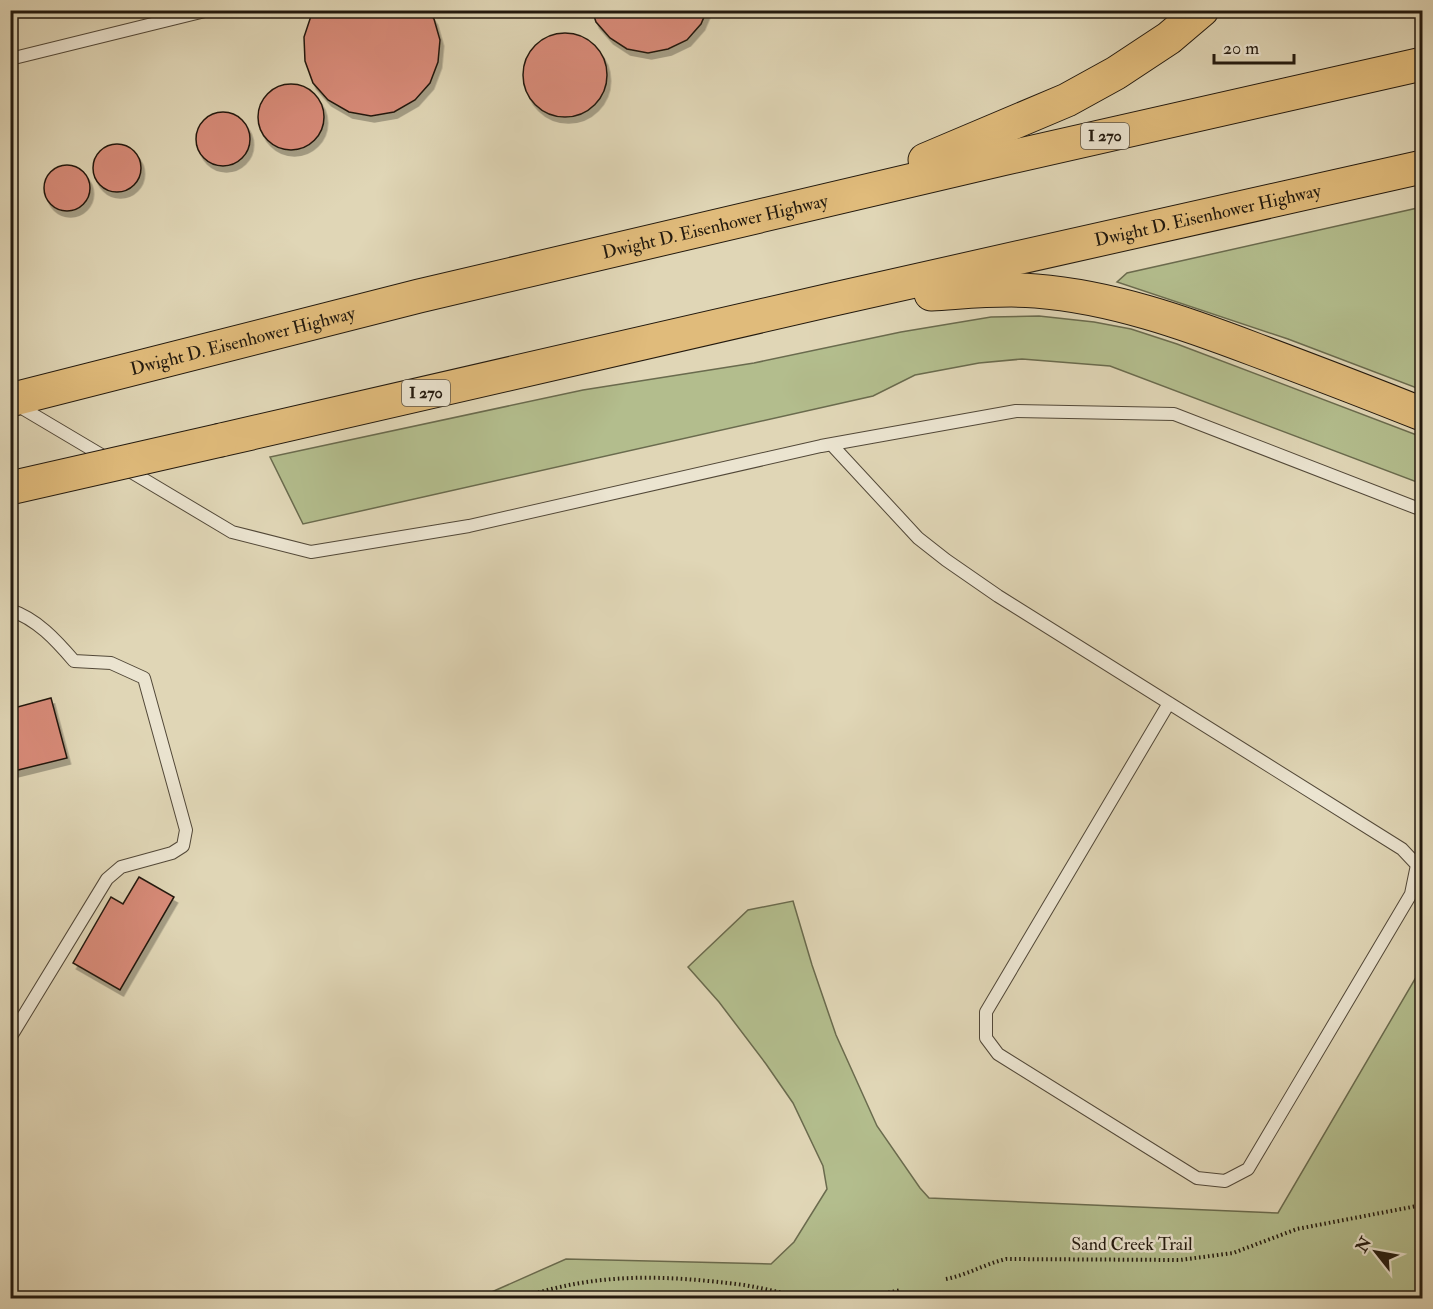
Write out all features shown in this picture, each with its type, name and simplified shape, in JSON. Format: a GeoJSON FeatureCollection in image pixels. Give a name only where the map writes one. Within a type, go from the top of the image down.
{"type":"FeatureCollection","features":[{"type":"Feature","properties":{"kind":"highway"},"geometry":{"type":"LineString","coordinates":[[799,206],[929,159],[1067,100],[1116,73],[1169,38],[1202,10]]}},
{"type":"Feature","properties":{"kind":"highway","name":"Dwight D. Eisenhower Highway"},"geometry":{"type":"LineString","coordinates":[[10,401],[419,296],[1014,156],[1422,64]]}},
{"type":"Feature","properties":{"kind":"highway","name":"Dwight D. Eisenhower Highway"},"geometry":{"type":"LineString","coordinates":[[10,488],[1422,167]]}},
{"type":"Feature","properties":{"kind":"highway"},"geometry":{"type":"LineString","coordinates":[[830,300],[1000,290],[1069,295],[1152,313],[1204,330],[1422,414]]}},
{"type":"Feature","properties":{"kind":"lane"},"geometry":{"type":"LineString","coordinates":[[10,59],[209,10]]}},
{"type":"Feature","properties":{"kind":"lane"},"geometry":{"type":"LineString","coordinates":[[10,401],[232,532],[311,552],[469,526],[831,444],[1016,411],[1174,414],[1422,510]]}},
{"type":"Feature","properties":{"kind":"lane"},"geometry":{"type":"LineString","coordinates":[[831,444],[918,538],[946,560],[998,596],[1169,703],[1402,849],[1417,865],[1411,894],[1248,1169],[1225,1182],[1197,1178],[998,1054],[986,1038],[986,1012],[1169,703]]}},
{"type":"Feature","properties":{"kind":"lane"},"geometry":{"type":"LineString","coordinates":[[10,610],[22,614],[54,637],[74,661],[111,663],[144,678],[186,830],[183,846],[172,853],[121,867],[107,879],[10,1038]]}},
{"type":"Feature","properties":{"kind":"path","name":"Sand Creek Trail"},"geometry":{"type":"LineString","coordinates":[[946,1279],[1006,1259],[1180,1260],[1233,1253],[1297,1229],[1422,1205]]}},
{"type":"Feature","properties":{"kind":"path"},"geometry":{"type":"LineString","coordinates":[[521,1299],[584,1282],[652,1277],[744,1286],[816,1299]]}},
{"type":"Feature","properties":{"kind":"path"},"geometry":{"type":"LineString","coordinates":[[862,1299],[902,1290]]}},
{"type":"Feature","properties":{"kind":"green space"},"geometry":{"type":"Polygon","coordinates":[[[1422,207],[1422,390],[1288,339],[1117,282],[1127,273],[1422,207]]]}},
{"type":"Feature","properties":{"kind":"green space"},"geometry":{"type":"Polygon","coordinates":[[[1039,316],[1131,329],[1177,344],[1422,437],[1422,484],[1110,366],[1022,359],[979,363],[915,375],[873,396],[303,524],[270,457],[583,390],[754,363],[901,332],[991,317],[1039,316]]]}},
{"type":"Feature","properties":{"kind":"green space"},"geometry":{"type":"Polygon","coordinates":[[[793,901],[836,1035],[877,1126],[929,1198],[1278,1213],[1422,967],[1422,1298],[478,1298],[566,1259],[771,1264],[794,1242],[827,1189],[823,1166],[793,1103],[719,1002],[688,967],[748,910],[793,901]]]}},
{"type":"Feature","properties":{"kind":"building"},"geometry":{"type":"Polygon","coordinates":[[[315,10],[428,10],[434,19],[440,40],[438,62],[430,83],[415,100],[394,112],[371,116],[349,112],[328,100],[313,83],[305,61],[304,37],[315,10]]]}},
{"type":"Feature","properties":{"kind":"building"},"geometry":{"type":"Polygon","coordinates":[[[592,10],[707,10],[701,24],[687,40],[668,49],[648,53],[627,49],[610,38],[596,22],[592,10]]]}},
{"type":"Feature","properties":{"kind":"building"},"geometry":{"type":"Polygon","coordinates":[[[565,33],[581,36],[595,45],[604,59],[607,75],[604,91],[595,105],[581,114],[565,117],[549,114],[535,105],[526,91],[523,75],[526,59],[535,45],[549,36],[565,33]]]}},
{"type":"Feature","properties":{"kind":"building"},"geometry":{"type":"Polygon","coordinates":[[[291,84],[303,87],[314,94],[321,105],[324,117],[321,129],[314,140],[303,147],[291,150],[279,147],[268,140],[261,129],[258,117],[261,105],[268,94],[279,87],[291,84]]]}},
{"type":"Feature","properties":{"kind":"building"},"geometry":{"type":"Polygon","coordinates":[[[223,112],[233,114],[242,120],[248,129],[250,139],[248,149],[242,158],[233,164],[223,166],[213,164],[204,158],[198,149],[196,139],[198,129],[204,120],[213,114],[223,112]]]}},
{"type":"Feature","properties":{"kind":"building"},"geometry":{"type":"Polygon","coordinates":[[[112,144],[122,144],[137,154],[141,168],[137,182],[131,188],[122,192],[112,192],[97,182],[93,173],[93,163],[103,148],[112,144]]]}},
{"type":"Feature","properties":{"kind":"building"},"geometry":{"type":"Polygon","coordinates":[[[67,165],[83,172],[90,188],[83,204],[67,211],[51,204],[44,188],[51,172],[67,165]]]}},
{"type":"Feature","properties":{"kind":"building"},"geometry":{"type":"Polygon","coordinates":[[[51,698],[67,758],[10,772],[10,709],[51,698]]]}},
{"type":"Feature","properties":{"kind":"building"},"geometry":{"type":"Polygon","coordinates":[[[139,877],[174,897],[120,990],[73,963],[111,897],[123,904],[139,877]]]}}]}
